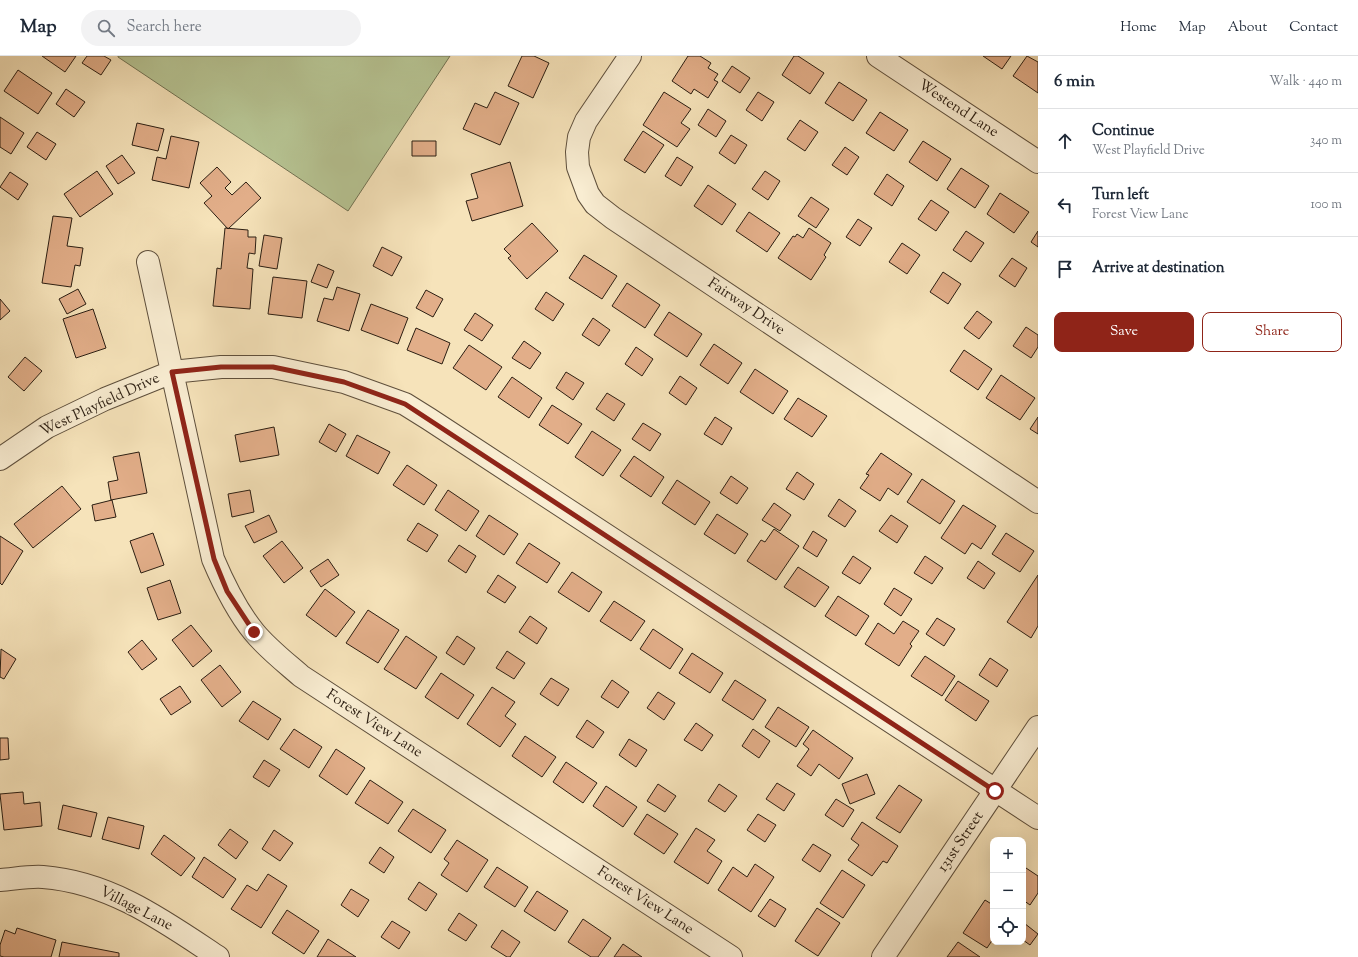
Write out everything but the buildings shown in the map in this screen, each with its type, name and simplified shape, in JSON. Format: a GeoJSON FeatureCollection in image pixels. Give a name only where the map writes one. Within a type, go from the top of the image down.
{"type":"FeatureCollection","features":[{"type":"Feature","properties":{"kind":"street","name":"Fairway Drive"},"geometry":{"type":"LineString","coordinates":[[630,56],[586,121],[579,137],[577,152],[578,167],[588,194],[595,204],[613,218],[1038,502]]}},
{"type":"Feature","properties":{"kind":"street","name":"Westend Lane"},"geometry":{"type":"LineString","coordinates":[[878,56],[1038,162]]}},
{"type":"Feature","properties":{"kind":"street","name":"Forest View Lane"},"geometry":{"type":"LineString","coordinates":[[148,262],[214,559],[227,591],[254,632],[278,657],[301,676],[731,957]]}},
{"type":"Feature","properties":{"kind":"street","name":"West Playfield Drive"},"geometry":{"type":"LineString","coordinates":[[0,459],[46,427],[105,399],[172,372],[221,367],[273,367],[344,382],[405,404],[442,427],[1038,818]]}},
{"type":"Feature","properties":{"kind":"street","name":"131st Street"},"geometry":{"type":"LineString","coordinates":[[883,957],[1038,727]]}},
{"type":"Feature","properties":{"kind":"street","name":"Village Lane"},"geometry":{"type":"LineString","coordinates":[[0,880],[41,877],[67,880],[97,888],[126,900],[157,917],[218,957]]}},
{"type":"Feature","properties":{"kind":"green space"},"geometry":{"type":"Polygon","coordinates":[[[118,56],[450,56],[348,211],[118,56]]]}},
{"type":"Feature","properties":{"kind":"route"},"geometry":{"type":"LineString","coordinates":[[254,632],[227,591],[214,559],[172,372],[221,367],[273,367],[344,382],[405,404],[995,791]]}}]}
